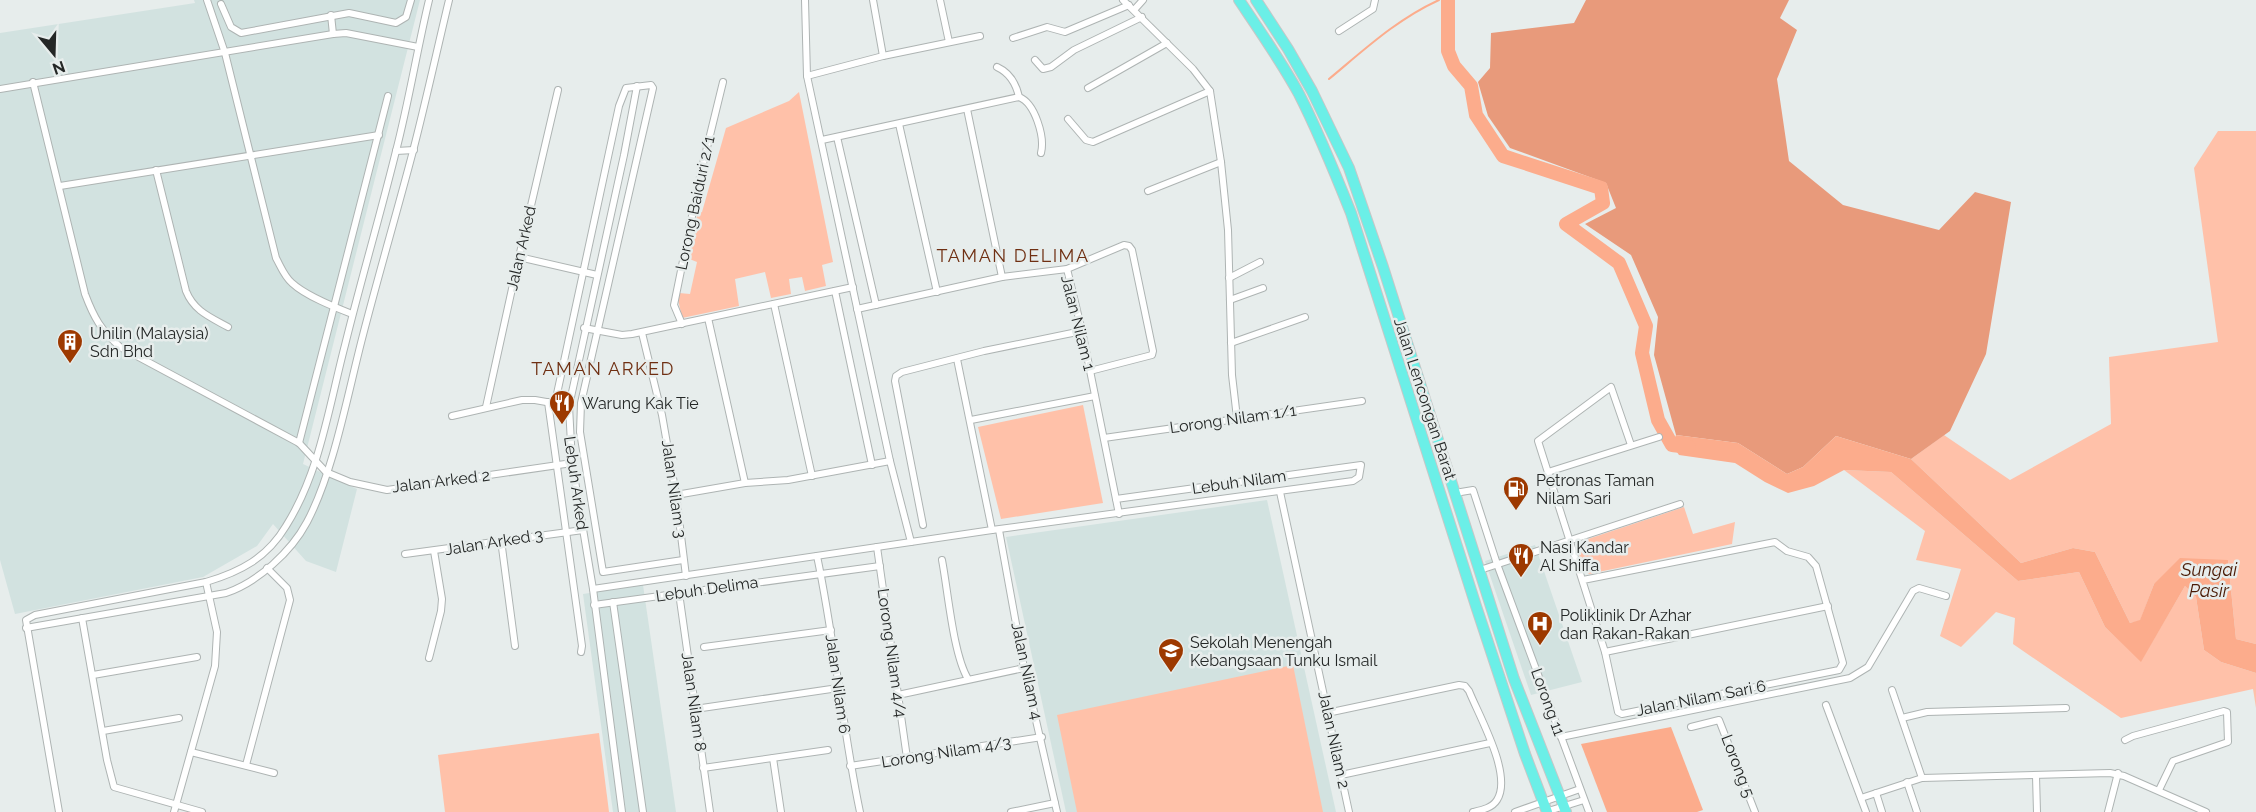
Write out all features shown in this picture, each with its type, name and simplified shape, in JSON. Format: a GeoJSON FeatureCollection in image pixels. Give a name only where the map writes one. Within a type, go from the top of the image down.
{"type":"FeatureCollection","features":[{"type":"Feature","properties":{"kind":"highway","name":"Jalan Lencongan Barat"},"geometry":{"type":"LineString","coordinates":[[1239,0],[1298,93],[1344,195],[1483,628],[1546,809]]}},
{"type":"Feature","properties":{"kind":"highway","name":"Jalan Lencongan Barat"},"geometry":{"type":"LineString","coordinates":[[1256,0],[1312,91],[1349,168],[1383,267],[1514,679],[1563,805]]}},
{"type":"Feature","properties":{"kind":"street"},"geometry":{"type":"LineString","coordinates":[[207,0],[225,53],[276,258],[283,272],[293,284],[334,308],[352,315]]}},
{"type":"Feature","properties":{"kind":"street"},"geometry":{"type":"LineString","coordinates":[[221,4],[231,27],[241,33],[349,13],[396,23],[406,17],[411,0]]}},
{"type":"Feature","properties":{"kind":"street"},"geometry":{"type":"LineString","coordinates":[[59,812],[26,620],[35,615],[206,582],[233,574],[263,554],[285,529],[302,499],[316,460],[396,151],[429,0]]}},
{"type":"Feature","properties":{"kind":"street"},"geometry":{"type":"LineString","coordinates":[[26,628],[209,597],[236,589],[267,568],[299,534],[313,508],[326,472],[414,150],[449,0]]}},
{"type":"Feature","properties":{"kind":"street"},"geometry":{"type":"LineString","coordinates":[[805,0],[807,76],[890,461],[911,542]]}},
{"type":"Feature","properties":{"kind":"street"},"geometry":{"type":"LineString","coordinates":[[873,0],[883,56]]}},
{"type":"Feature","properties":{"kind":"street"},"geometry":{"type":"LineString","coordinates":[[940,0],[949,42]]}},
{"type":"Feature","properties":{"kind":"street"},"geometry":{"type":"LineString","coordinates":[[1123,0],[1193,69],[1210,92],[1221,162],[1228,230],[1232,375],[1237,418]]}},
{"type":"Feature","properties":{"kind":"street"},"geometry":{"type":"LineString","coordinates":[[1013,38],[1047,27],[1065,32],[1131,8],[1143,0]]}},
{"type":"Feature","properties":{"kind":"street"},"geometry":{"type":"LineString","coordinates":[[1339,32],[1373,9],[1375,0]]}},
{"type":"Feature","properties":{"kind":"street"},"geometry":{"type":"LineString","coordinates":[[331,15],[333,34]]}},
{"type":"Feature","properties":{"kind":"street"},"geometry":{"type":"LineString","coordinates":[[1035,60],[1043,69],[1051,67],[1074,50],[1142,17]]}},
{"type":"Feature","properties":{"kind":"street"},"geometry":{"type":"LineString","coordinates":[[0,89],[333,34],[346,33],[418,47]]}},
{"type":"Feature","properties":{"kind":"street"},"geometry":{"type":"LineString","coordinates":[[807,76],[883,56],[980,36]]}},
{"type":"Feature","properties":{"kind":"street"},"geometry":{"type":"LineString","coordinates":[[1089,88],[1167,43]]}},
{"type":"Feature","properties":{"kind":"street"},"geometry":{"type":"LineString","coordinates":[[997,67],[1009,75],[1018,90],[1019,97],[1029,104],[1042,137],[1041,153]]}},
{"type":"Feature","properties":{"kind":"street","name":"Jalan Arked 2"},"geometry":{"type":"LineString","coordinates":[[33,82],[85,294],[92,314],[103,331],[120,346],[299,443],[326,472],[350,482],[387,490],[572,463]]}},
{"type":"Feature","properties":{"kind":"street","name":"Lorong Baiduri 2/1"},"geometry":{"type":"LineString","coordinates":[[682,324],[674,305],[701,172],[723,82]]}},
{"type":"Feature","properties":{"kind":"street"},"geometry":{"type":"LineString","coordinates":[[580,651],[582,646],[557,465],[551,402],[619,106],[626,88],[651,85],[653,88],[579,417],[605,587]]}},
{"type":"Feature","properties":{"kind":"street","name":"Lebuh Arked"},"geometry":{"type":"LineString","coordinates":[[622,812],[593,589],[572,463],[568,406],[624,155],[637,86]]}},
{"type":"Feature","properties":{"kind":"street","name":"Jalan Arked"},"geometry":{"type":"LineString","coordinates":[[486,407],[558,90]]}},
{"type":"Feature","properties":{"kind":"street"},"geometry":{"type":"LineString","coordinates":[[1068,119],[1086,140],[1093,142],[1210,92]]}},
{"type":"Feature","properties":{"kind":"street"},"geometry":{"type":"LineString","coordinates":[[299,443],[388,96]]}},
{"type":"Feature","properties":{"kind":"street"},"geometry":{"type":"LineString","coordinates":[[822,140],[1019,97]]}},
{"type":"Feature","properties":{"kind":"street"},"geometry":{"type":"LineString","coordinates":[[967,109],[1002,277]]}},
{"type":"Feature","properties":{"kind":"street"},"geometry":{"type":"LineString","coordinates":[[899,124],[937,292]]}},
{"type":"Feature","properties":{"kind":"street"},"geometry":{"type":"LineString","coordinates":[[60,186],[379,135]]}},
{"type":"Feature","properties":{"kind":"street"},"geometry":{"type":"LineString","coordinates":[[837,137],[876,305]]}},
{"type":"Feature","properties":{"kind":"street"},"geometry":{"type":"LineString","coordinates":[[396,151],[414,150]]}},
{"type":"Feature","properties":{"kind":"street"},"geometry":{"type":"LineString","coordinates":[[1148,191],[1221,162]]}},
{"type":"Feature","properties":{"kind":"street"},"geometry":{"type":"LineString","coordinates":[[156,170],[191,303],[200,311],[228,327]]}},
{"type":"Feature","properties":{"kind":"street"},"geometry":{"type":"LineString","coordinates":[[1066,269],[1124,245],[1129,246],[1132,250],[1152,355],[1090,371]]}},
{"type":"Feature","properties":{"kind":"street"},"geometry":{"type":"LineString","coordinates":[[519,257],[597,275]]}},
{"type":"Feature","properties":{"kind":"street"},"geometry":{"type":"LineString","coordinates":[[1229,278],[1260,262]]}},
{"type":"Feature","properties":{"kind":"street","name":"Jalan Nilam 1"},"geometry":{"type":"LineString","coordinates":[[857,309],[1002,277],[1066,269],[1082,331],[1119,514]]}},
{"type":"Feature","properties":{"kind":"street"},"geometry":{"type":"LineString","coordinates":[[584,328],[622,335],[642,333],[853,287]]}},
{"type":"Feature","properties":{"kind":"street"},"geometry":{"type":"LineString","coordinates":[[1230,300],[1263,288]]}},
{"type":"Feature","properties":{"kind":"street"},"geometry":{"type":"LineString","coordinates":[[835,291],[872,465]]}},
{"type":"Feature","properties":{"kind":"street"},"geometry":{"type":"LineString","coordinates":[[774,304],[812,476]]}},
{"type":"Feature","properties":{"kind":"street"},"geometry":{"type":"LineString","coordinates":[[1231,343],[1305,317]]}},
{"type":"Feature","properties":{"kind":"street"},"geometry":{"type":"LineString","coordinates":[[708,318],[745,483]]}},
{"type":"Feature","properties":{"kind":"street"},"geometry":{"type":"LineString","coordinates":[[922,525],[895,381],[896,376],[902,372],[1082,331]]}},
{"type":"Feature","properties":{"kind":"street","name":"Jalan Nilam 3"},"geometry":{"type":"LineString","coordinates":[[642,333],[662,415],[676,495],[686,576]]}},
{"type":"Feature","properties":{"kind":"street","name":"Jalan Nilam 4"},"geometry":{"type":"LineString","coordinates":[[957,359],[1057,812]]}},
{"type":"Feature","properties":{"kind":"street"},"geometry":{"type":"LineString","coordinates":[[1583,580],[1775,542],[1787,551],[1813,560],[1828,606],[1605,652],[1539,440],[1611,387],[1631,445]]}},
{"type":"Feature","properties":{"kind":"street"},"geometry":{"type":"LineString","coordinates":[[971,420],[1095,396]]}},
{"type":"Feature","properties":{"kind":"street"},"geometry":{"type":"LineString","coordinates":[[452,416],[522,400],[568,406]]}},
{"type":"Feature","properties":{"kind":"street","name":"Lorong Nilam 1/1"},"geometry":{"type":"LineString","coordinates":[[1104,438],[1362,401]]}},
{"type":"Feature","properties":{"kind":"street"},"geometry":{"type":"LineString","coordinates":[[1548,472],[1659,436]]}},
{"type":"Feature","properties":{"kind":"street"},"geometry":{"type":"LineString","coordinates":[[676,495],[745,483],[779,482],[890,461]]}},
{"type":"Feature","properties":{"kind":"street","name":"Lebuh Nilam"},"geometry":{"type":"LineString","coordinates":[[1116,499],[1361,465],[1359,477],[1353,481],[1280,492]]}},
{"type":"Feature","properties":{"kind":"street","name":"Lorong 11"},"geometry":{"type":"LineString","coordinates":[[1455,493],[1473,490],[1497,564],[1589,812]]}},
{"type":"Feature","properties":{"kind":"street"},"geometry":{"type":"LineString","coordinates":[[593,589],[911,542],[1280,492]]}},
{"type":"Feature","properties":{"kind":"street","name":"Jalan Nilam 2"},"geometry":{"type":"LineString","coordinates":[[1280,492],[1349,812]]}},
{"type":"Feature","properties":{"kind":"street"},"geometry":{"type":"LineString","coordinates":[[1480,570],[1680,504]]}},
{"type":"Feature","properties":{"kind":"street","name":"Jalan Arked 3"},"geometry":{"type":"LineString","coordinates":[[405,554],[583,530]]}},
{"type":"Feature","properties":{"kind":"street"},"geometry":{"type":"LineString","coordinates":[[501,540],[515,646]]}},
{"type":"Feature","properties":{"kind":"street","name":"Lorong Nilam 4/4"},"geometry":{"type":"LineString","coordinates":[[878,547],[907,758]]}},
{"type":"Feature","properties":{"kind":"street"},"geometry":{"type":"LineString","coordinates":[[429,658],[442,599],[434,551]]}},
{"type":"Feature","properties":{"kind":"street","name":"Jalan Nilam 6"},"geometry":{"type":"LineString","coordinates":[[817,556],[831,630],[850,766],[860,812]]}},
{"type":"Feature","properties":{"kind":"street"},"geometry":{"type":"LineString","coordinates":[[603,572],[684,560]]}},
{"type":"Feature","properties":{"kind":"street"},"geometry":{"type":"LineString","coordinates":[[942,560],[958,654],[962,670],[968,679]]}},
{"type":"Feature","properties":{"kind":"street","name":"Lebuh Delima"},"geometry":{"type":"LineString","coordinates":[[594,605],[880,566]]}},
{"type":"Feature","properties":{"kind":"street"},"geometry":{"type":"LineString","coordinates":[[246,765],[290,600],[287,588],[267,568]]}},
{"type":"Feature","properties":{"kind":"street"},"geometry":{"type":"LineString","coordinates":[[175,808],[215,666],[217,632],[206,582]]}},
{"type":"Feature","properties":{"kind":"street"},"geometry":{"type":"LineString","coordinates":[[1561,737],[1850,678],[1868,667],[1913,591],[1919,588],[1946,596]]}},
{"type":"Feature","properties":{"kind":"street","name":"Jalan Nilam 8"},"geometry":{"type":"LineString","coordinates":[[679,593],[710,812]]}},
{"type":"Feature","properties":{"kind":"street"},"geometry":{"type":"LineString","coordinates":[[613,602],[643,812]]}},
{"type":"Feature","properties":{"kind":"street","name":"Jalan Nilam Sari 6"},"geometry":{"type":"LineString","coordinates":[[1605,652],[1616,707],[1622,714],[1839,670],[1843,663],[1828,606]]}},
{"type":"Feature","properties":{"kind":"street"},"geometry":{"type":"LineString","coordinates":[[82,618],[109,771],[114,787],[175,808],[202,812]]}},
{"type":"Feature","properties":{"kind":"street"},"geometry":{"type":"LineString","coordinates":[[704,647],[831,630]]}},
{"type":"Feature","properties":{"kind":"street"},"geometry":{"type":"LineString","coordinates":[[93,675],[197,657]]}},
{"type":"Feature","properties":{"kind":"street"},"geometry":{"type":"LineString","coordinates":[[898,694],[1024,668]]}},
{"type":"Feature","properties":{"kind":"street"},"geometry":{"type":"LineString","coordinates":[[1328,713],[1459,685],[1465,686],[1501,770],[1502,781],[1496,802],[1487,809],[1473,812]]}},
{"type":"Feature","properties":{"kind":"street"},"geometry":{"type":"LineString","coordinates":[[695,709],[838,688]]}},
{"type":"Feature","properties":{"kind":"street"},"geometry":{"type":"LineString","coordinates":[[1892,690],[1922,778]]}},
{"type":"Feature","properties":{"kind":"street"},"geometry":{"type":"LineString","coordinates":[[1826,705],[1866,812]]}},
{"type":"Feature","properties":{"kind":"street"},"geometry":{"type":"LineString","coordinates":[[1902,718],[1927,712],[2066,708]]}},
{"type":"Feature","properties":{"kind":"street"},"geometry":{"type":"LineString","coordinates":[[2126,740],[2227,712],[2228,742],[2173,761],[2159,790]]}},
{"type":"Feature","properties":{"kind":"street"},"geometry":{"type":"LineString","coordinates":[[103,731],[179,718]]}},
{"type":"Feature","properties":{"kind":"street","name":"Lorong 5"},"geometry":{"type":"LineString","coordinates":[[1691,727],[1719,720],[1755,812]]}},
{"type":"Feature","properties":{"kind":"street","name":"Lorong Nilam 4/3"},"geometry":{"type":"LineString","coordinates":[[850,766],[1042,736]]}},
{"type":"Feature","properties":{"kind":"street"},"geometry":{"type":"LineString","coordinates":[[1341,775],[1490,743]]}},
{"type":"Feature","properties":{"kind":"street"},"geometry":{"type":"LineString","coordinates":[[703,768],[828,750]]}},
{"type":"Feature","properties":{"kind":"street"},"geometry":{"type":"LineString","coordinates":[[191,752],[274,773]]}},
{"type":"Feature","properties":{"kind":"street"},"geometry":{"type":"LineString","coordinates":[[773,758],[781,812]]}},
{"type":"Feature","properties":{"kind":"street"},"geometry":{"type":"LineString","coordinates":[[1861,798],[1922,778],[2118,774],[2206,812]]}},
{"type":"Feature","properties":{"kind":"street"},"geometry":{"type":"LineString","coordinates":[[2108,812],[2118,774]]}},
{"type":"Feature","properties":{"kind":"street"},"geometry":{"type":"LineString","coordinates":[[2036,776],[2037,812]]}},
{"type":"Feature","properties":{"kind":"street"},"geometry":{"type":"LineString","coordinates":[[1907,782],[1917,812]]}},
{"type":"Feature","properties":{"kind":"street"},"geometry":{"type":"LineString","coordinates":[[1546,809],[1563,805],[1580,789]]}},
{"type":"Feature","properties":{"kind":"street"},"geometry":{"type":"LineString","coordinates":[[1876,793],[1882,812]]}},
{"type":"Feature","properties":{"kind":"street"},"geometry":{"type":"LineString","coordinates":[[1515,812],[1546,809],[1584,800]]}},
{"type":"Feature","properties":{"kind":"street"},"geometry":{"type":"LineString","coordinates":[[1011,812],[1055,803]]}},
{"type":"Feature","properties":{"kind":"shaded area"},"geometry":{"type":"Polygon","coordinates":[[[194,0],[420,0],[303,464],[357,489],[336,572],[306,561],[273,524],[257,546],[203,577],[15,614],[0,560],[0,33],[195,3],[194,0]]]}},
{"type":"Feature","properties":{"kind":"shaded area"},"geometry":{"type":"Polygon","coordinates":[[[1586,0],[1789,0],[1780,18],[1797,30],[1777,79],[1789,161],[1843,205],[1939,230],[1975,192],[2011,202],[1986,354],[1950,431],[1911,459],[1836,436],[1803,467],[1787,474],[1738,443],[1676,435],[1654,355],[1658,317],[1631,255],[1585,224],[1616,208],[1606,183],[1510,148],[1488,116],[1478,82],[1490,68],[1491,33],[1574,23],[1586,0]]]}},
{"type":"Feature","properties":{"kind":"shaded area"},"geometry":{"type":"Polygon","coordinates":[[[799,92],[833,262],[822,265],[826,286],[805,291],[802,277],[789,279],[791,294],[771,298],[765,272],[735,279],[739,306],[682,318],[679,293],[690,294],[697,262],[687,258],[698,212],[702,212],[726,128],[789,101],[799,92]]]}},
{"type":"Feature","properties":{"kind":"shaded area"},"geometry":{"type":"Polygon","coordinates":[[[2218,131],[2256,131],[2256,644],[2236,639],[2228,560],[2154,584],[2140,621],[2130,623],[2095,552],[2073,548],[2021,563],[1911,459],[1944,435],[2010,480],[2111,424],[2109,357],[2218,342],[2194,168],[2218,131]]]}},
{"type":"Feature","properties":{"kind":"shaded area"},"geometry":{"type":"Polygon","coordinates":[[[1083,405],[1103,503],[1001,519],[978,427],[1083,405]]]}},
{"type":"Feature","properties":{"kind":"shaded area"},"geometry":{"type":"Polygon","coordinates":[[[1844,470],[1891,472],[2018,581],[2079,572],[2105,627],[2141,661],[2185,586],[2196,597],[2204,650],[2221,662],[2256,673],[2256,708],[2253,689],[2121,718],[2013,644],[2015,618],[1996,612],[1961,647],[1940,636],[1961,569],[1916,560],[1925,531],[1844,470]]]}},
{"type":"Feature","properties":{"kind":"shaded area","name":"Sekolah Menengah Kebangsaan Tunku Ismail"},"geometry":{"type":"Polygon","coordinates":[[[1267,500],[1336,812],[1066,812],[1006,537],[1267,500]]]}},
{"type":"Feature","properties":{"kind":"shaded area"},"geometry":{"type":"Polygon","coordinates":[[[1684,507],[1693,534],[1735,522],[1732,544],[1589,574],[1583,570],[1576,543],[1684,507]]]}},
{"type":"Feature","properties":{"kind":"shaded area"},"geometry":{"type":"Polygon","coordinates":[[[1535,545],[1582,682],[1531,695],[1485,561],[1535,545]]]}},
{"type":"Feature","properties":{"kind":"shaded area"},"geometry":{"type":"Polygon","coordinates":[[[643,585],[676,812],[613,812],[583,594],[643,585]]]}},
{"type":"Feature","properties":{"kind":"shaded area"},"geometry":{"type":"Polygon","coordinates":[[[1293,665],[1323,812],[1077,812],[1057,715],[1293,665]]]}},
{"type":"Feature","properties":{"kind":"shaded area"},"geometry":{"type":"Polygon","coordinates":[[[599,733],[609,812],[445,812],[438,755],[599,733]]]}},
{"type":"Feature","properties":{"kind":"water","name":"Sungai Pasir"},"geometry":{"type":"Polygon","coordinates":[[[1676,435],[1738,443],[1787,474],[1803,467],[1836,436],[1911,459],[2021,563],[2073,548],[2095,552],[2130,623],[2140,620],[2154,584],[2180,558],[2228,560],[2236,639],[2256,644],[2256,673],[2221,662],[2204,650],[2196,597],[2185,586],[2141,662],[2105,627],[2079,572],[2018,581],[1891,472],[1844,470],[1814,486],[1788,493],[1735,463],[1679,455],[1672,445],[1676,435]]]}},
{"type":"Feature","properties":{"kind":"water"},"geometry":{"type":"Polygon","coordinates":[[[1671,727],[1703,810],[1697,812],[1607,812],[1581,744],[1671,727]]]}},
{"type":"Feature","properties":{"kind":"waterway"},"geometry":{"type":"LineString","coordinates":[[1329,79],[1395,26],[1439,0]]}},
{"type":"Feature","properties":{"kind":"waterway","name":"Sungai Pasir"},"geometry":{"type":"LineString","coordinates":[[1448,0],[1448,51],[1454,66],[1471,86],[1476,115],[1503,156],[1601,188],[1603,203],[1566,224],[1619,263],[1646,326],[1642,353],[1658,420],[1672,445],[1689,447]]}},
{"type":"Feature","properties":{"kind":"place","name":"Unilin (Malaysia) Sdn Bhd"},"geometry":{"type":"Point","coordinates":[70,365]}},
{"type":"Feature","properties":{"kind":"place","name":"Warung Kak Tie"},"geometry":{"type":"Point","coordinates":[562,426]}},
{"type":"Feature","properties":{"kind":"place","name":"Petronas Taman Nilam Sari"},"geometry":{"type":"Point","coordinates":[1516,512]}},
{"type":"Feature","properties":{"kind":"place","name":"Nasi Kandar Al Shiffa"},"geometry":{"type":"Point","coordinates":[1521,579]}},
{"type":"Feature","properties":{"kind":"place","name":"Poliklinik Dr Azhar dan Rakan-Rakan"},"geometry":{"type":"Point","coordinates":[1540,647]}},
{"type":"Feature","properties":{"kind":"place","name":"Sekolah Menengah Kebangsaan Tunku Ismail"},"geometry":{"type":"Point","coordinates":[1171,674]}},
{"type":"Feature","properties":{"kind":"district","name":"TAMAN DELIMA"},"geometry":{"type":"Point","coordinates":[1013,255]}},
{"type":"Feature","properties":{"kind":"district","name":"TAMAN ARKED"},"geometry":{"type":"Point","coordinates":[603,368]}}]}
